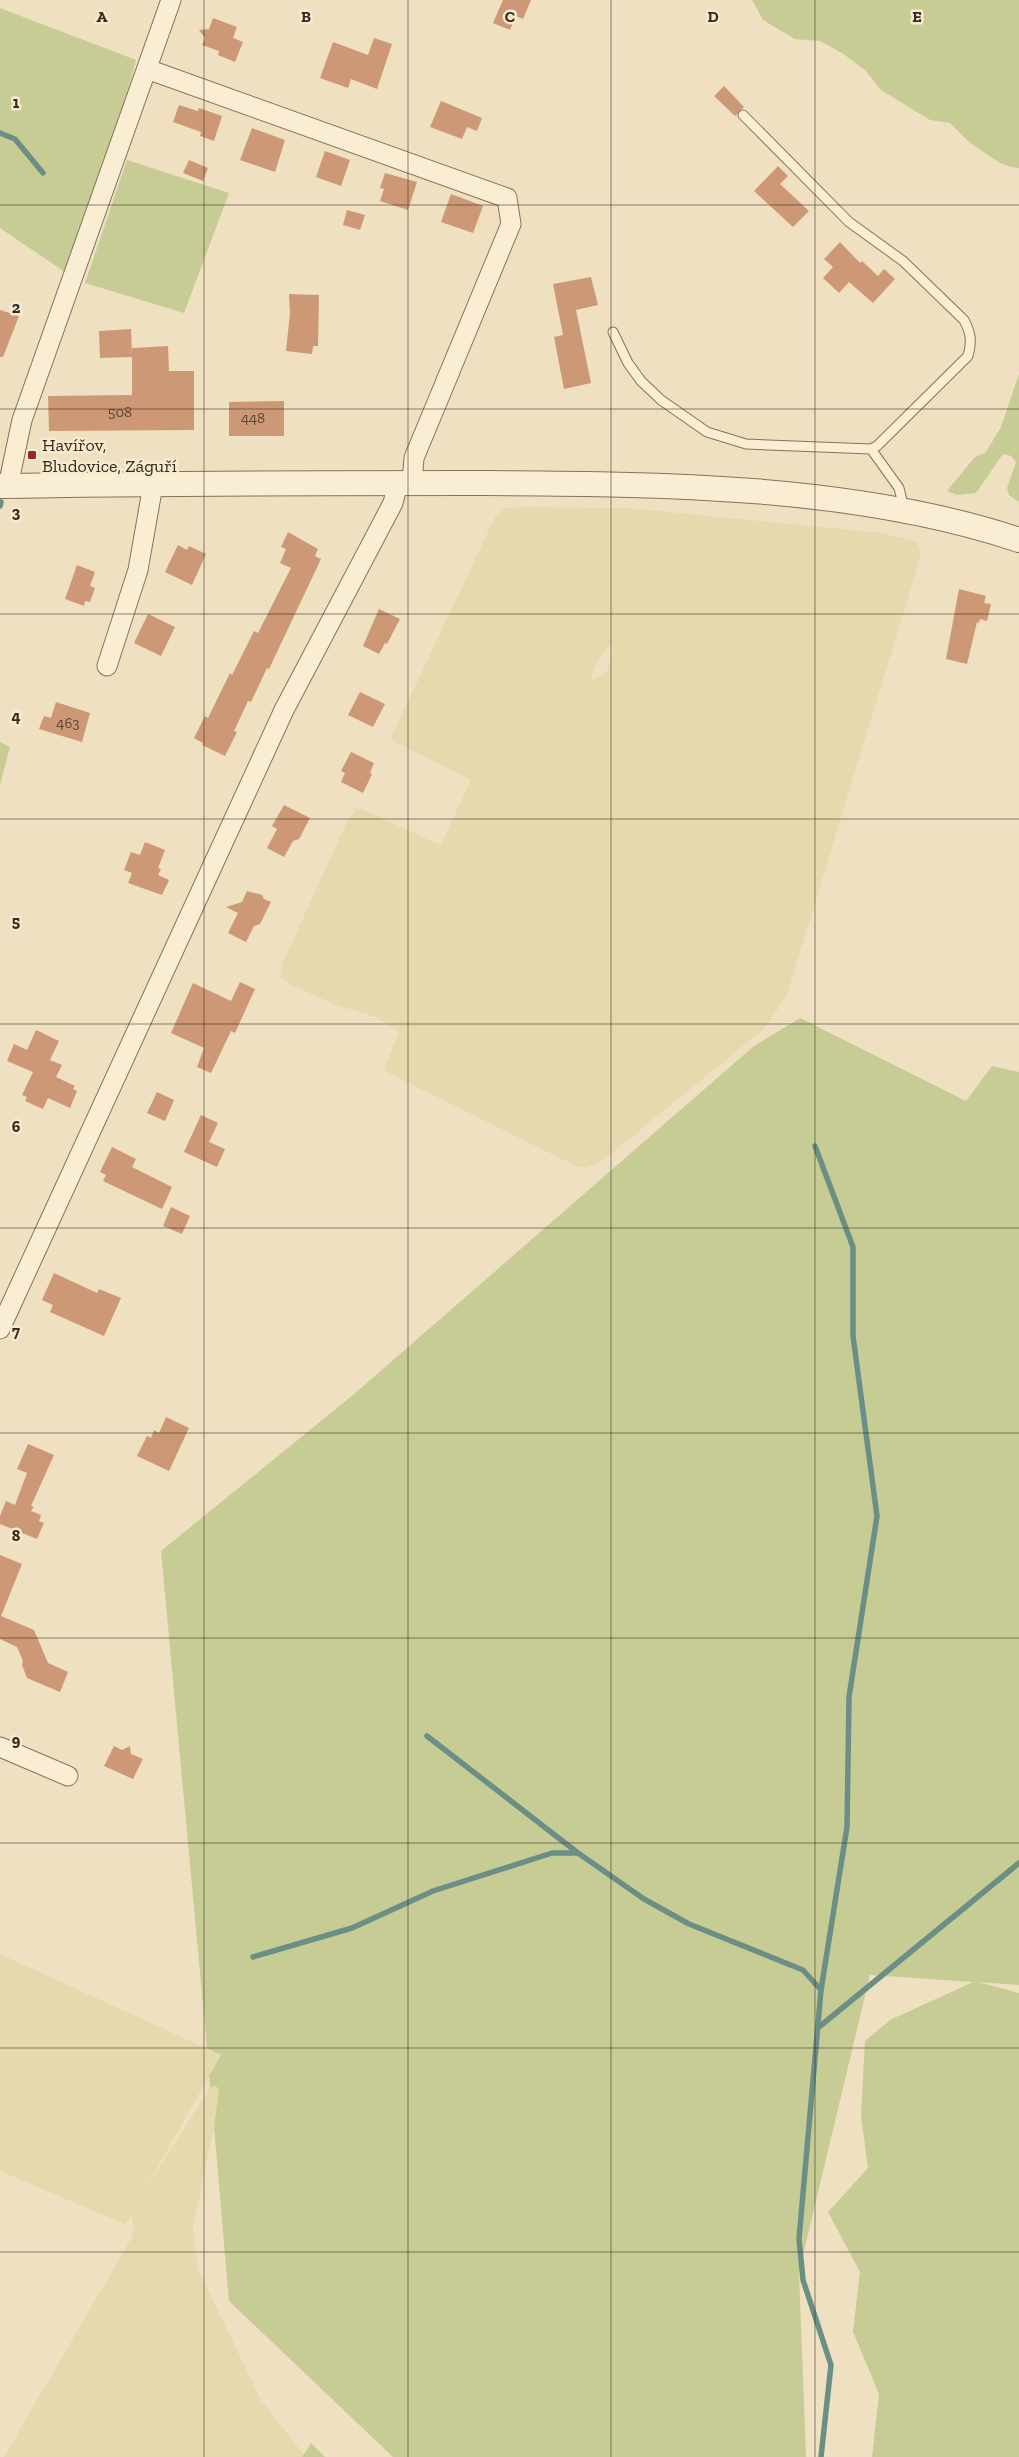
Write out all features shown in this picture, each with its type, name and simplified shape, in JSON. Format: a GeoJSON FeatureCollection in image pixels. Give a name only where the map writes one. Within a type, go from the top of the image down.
{"type":"FeatureCollection","features":[{"type":"Feature","properties":{"kind":"street"},"geometry":{"type":"LineString","coordinates":[[171,0],[22,420],[4,486],[405,483],[592,484],[713,489],[832,500],[904,512],[1019,540]]}},
{"type":"Feature","properties":{"kind":"street"},"geometry":{"type":"LineString","coordinates":[[0,1330],[284,710],[405,483],[511,224],[507,198],[147,69]]}},
{"type":"Feature","properties":{"kind":"street"},"geometry":{"type":"LineString","coordinates":[[107,666],[138,570],[153,485]]}},
{"type":"Feature","properties":{"kind":"street"},"geometry":{"type":"LineString","coordinates":[[0,1747],[68,1776]]}},
{"type":"Feature","properties":{"kind":"lane"},"geometry":{"type":"LineString","coordinates":[[613,332],[628,364],[641,381],[660,400],[707,432],[746,444],[871,449],[877,446],[961,365],[970,350],[970,333],[964,320],[903,261],[848,222],[743,114]]}},
{"type":"Feature","properties":{"kind":"lane"},"geometry":{"type":"LineString","coordinates":[[871,449],[899,488],[904,512]]}},
{"type":"Feature","properties":{"kind":"shaded area"},"geometry":{"type":"Polygon","coordinates":[[[519,507],[628,508],[881,533],[917,543],[921,555],[787,995],[765,1028],[603,1160],[587,1168],[576,1166],[390,1074],[384,1070],[399,1032],[377,1017],[336,1005],[291,985],[280,976],[283,962],[346,824],[356,809],[362,809],[441,844],[471,780],[398,743],[392,739],[393,733],[496,515],[503,509],[519,507]],[[610,645],[594,667],[591,681],[607,671],[613,649],[610,645]]]}},
{"type":"Feature","properties":{"kind":"shaded area"},"geometry":{"type":"Polygon","coordinates":[[[0,1954],[221,2055],[143,2193],[211,2086],[216,2086],[219,2090],[214,2127],[193,2228],[198,2269],[261,2400],[304,2455],[302,2457],[4,2457],[132,2237],[134,2227],[131,2215],[125,2224],[0,2171],[0,1954]]]}},
{"type":"Feature","properties":{"kind":"green space"},"geometry":{"type":"Polygon","coordinates":[[[752,0],[1019,0],[1019,168],[1000,163],[970,143],[950,123],[930,120],[881,90],[865,70],[842,53],[820,41],[795,39],[763,20],[752,0]]]}},
{"type":"Feature","properties":{"kind":"green space"},"geometry":{"type":"Polygon","coordinates":[[[0,8],[136,60],[119,124],[65,272],[0,228],[0,8]]]}},
{"type":"Feature","properties":{"kind":"green space"},"geometry":{"type":"Polygon","coordinates":[[[127,160],[229,193],[184,313],[85,283],[127,160]]]}},
{"type":"Feature","properties":{"kind":"green space"},"geometry":{"type":"Polygon","coordinates":[[[1019,374],[1019,502],[1009,495],[1007,488],[1016,462],[1011,456],[1003,454],[976,493],[957,495],[947,491],[974,458],[986,452],[1001,427],[1019,374]]]}},
{"type":"Feature","properties":{"kind":"green space"},"geometry":{"type":"Polygon","coordinates":[[[0,742],[10,747],[0,785],[0,742]]]}},
{"type":"Feature","properties":{"kind":"green space"},"geometry":{"type":"Polygon","coordinates":[[[800,1018],[966,1101],[992,1066],[1019,1072],[1019,1985],[978,1982],[1019,1993],[1019,2457],[872,2457],[879,2394],[853,2332],[860,2272],[828,2212],[868,2168],[861,2115],[865,2041],[890,2020],[973,1982],[870,1975],[799,2272],[806,2457],[393,2457],[229,2301],[214,2127],[219,2090],[216,2086],[210,2087],[209,2076],[221,2055],[207,2048],[161,1551],[353,1395],[754,1046],[800,1018]]]}},
{"type":"Feature","properties":{"kind":"green space"},"geometry":{"type":"Polygon","coordinates":[[[311,2443],[325,2457],[302,2457],[311,2443]]]}},
{"type":"Feature","properties":{"kind":"building"},"geometry":{"type":"Polygon","coordinates":[[[503,0],[531,0],[523,19],[516,16],[510,30],[493,23],[503,0]]]}},
{"type":"Feature","properties":{"kind":"building"},"geometry":{"type":"Polygon","coordinates":[[[213,18],[237,27],[233,38],[243,42],[235,62],[218,55],[219,51],[202,45],[205,38],[199,30],[209,29],[213,18]]]}},
{"type":"Feature","properties":{"kind":"building"},"geometry":{"type":"Polygon","coordinates":[[[374,38],[392,44],[377,89],[351,79],[348,88],[320,78],[333,42],[368,55],[374,38]]]}},
{"type":"Feature","properties":{"kind":"building"},"geometry":{"type":"Polygon","coordinates":[[[724,86],[744,107],[735,116],[714,96],[724,86]]]}},
{"type":"Feature","properties":{"kind":"building"},"geometry":{"type":"Polygon","coordinates":[[[441,101],[482,118],[477,131],[467,127],[462,139],[430,127],[441,101]]]}},
{"type":"Feature","properties":{"kind":"building"},"geometry":{"type":"Polygon","coordinates":[[[179,105],[198,111],[199,108],[222,116],[214,141],[200,136],[201,132],[173,122],[179,105]]]}},
{"type":"Feature","properties":{"kind":"building"},"geometry":{"type":"Polygon","coordinates":[[[252,128],[285,140],[275,172],[240,160],[252,128]]]}},
{"type":"Feature","properties":{"kind":"building"},"geometry":{"type":"Polygon","coordinates":[[[325,151],[350,160],[341,186],[316,177],[325,151]]]}},
{"type":"Feature","properties":{"kind":"building"},"geometry":{"type":"Polygon","coordinates":[[[189,160],[208,168],[203,181],[183,173],[189,160]]]}},
{"type":"Feature","properties":{"kind":"building"},"geometry":{"type":"Polygon","coordinates":[[[778,166],[788,176],[780,184],[809,211],[793,227],[754,191],[778,166]]]}},
{"type":"Feature","properties":{"kind":"building"},"geometry":{"type":"Polygon","coordinates":[[[385,173],[417,182],[408,210],[380,201],[384,189],[380,188],[385,173]]]}},
{"type":"Feature","properties":{"kind":"building"},"geometry":{"type":"Polygon","coordinates":[[[451,194],[483,206],[473,233],[441,222],[451,194]]]}},
{"type":"Feature","properties":{"kind":"building"},"geometry":{"type":"Polygon","coordinates":[[[347,210],[365,215],[360,230],[343,225],[347,210]]]}},
{"type":"Feature","properties":{"kind":"building"},"geometry":{"type":"Polygon","coordinates":[[[840,242],[860,263],[862,261],[878,276],[884,269],[895,279],[873,303],[849,282],[839,293],[823,278],[833,267],[824,259],[840,242]]]}},
{"type":"Feature","properties":{"kind":"building"},"geometry":{"type":"Polygon","coordinates":[[[591,277],[598,305],[576,310],[591,383],[564,389],[554,337],[563,335],[553,284],[591,277]]]}},
{"type":"Feature","properties":{"kind":"building"},"geometry":{"type":"Polygon","coordinates":[[[289,294],[319,295],[318,346],[313,346],[312,354],[286,351],[290,313],[289,294]]]}},
{"type":"Feature","properties":{"kind":"building"},"geometry":{"type":"Polygon","coordinates":[[[0,310],[19,316],[3,357],[0,357],[0,310]]]}},
{"type":"Feature","properties":{"kind":"building"},"geometry":{"type":"Polygon","coordinates":[[[131,329],[132,356],[132,348],[168,346],[169,371],[194,371],[194,430],[49,431],[48,396],[132,395],[132,357],[100,358],[99,331],[131,329]]]}},
{"type":"Feature","properties":{"kind":"building"},"geometry":{"type":"Polygon","coordinates":[[[284,401],[284,436],[229,436],[229,402],[284,401]]]}},
{"type":"Feature","properties":{"kind":"building"},"geometry":{"type":"Polygon","coordinates":[[[288,532],[318,549],[315,556],[321,559],[269,669],[267,668],[251,702],[248,701],[234,731],[237,732],[225,756],[202,745],[203,743],[194,738],[205,716],[208,718],[230,673],[232,675],[254,631],[258,633],[291,568],[280,563],[286,549],[281,547],[288,532]]]}},
{"type":"Feature","properties":{"kind":"building"},"geometry":{"type":"Polygon","coordinates":[[[178,545],[187,550],[189,546],[206,554],[192,585],[165,572],[178,545]]]}},
{"type":"Feature","properties":{"kind":"building"},"geometry":{"type":"Polygon","coordinates":[[[77,565],[95,572],[90,586],[95,588],[90,602],[85,601],[84,606],[65,599],[77,565]]]}},
{"type":"Feature","properties":{"kind":"building"},"geometry":{"type":"Polygon","coordinates":[[[959,589],[986,596],[984,603],[991,604],[987,621],[980,619],[979,623],[977,622],[967,664],[946,659],[959,589]]]}},
{"type":"Feature","properties":{"kind":"building"},"geometry":{"type":"Polygon","coordinates":[[[379,609],[400,619],[387,644],[385,643],[379,654],[363,646],[379,609]]]}},
{"type":"Feature","properties":{"kind":"building"},"geometry":{"type":"Polygon","coordinates":[[[148,614],[175,627],[161,656],[134,643],[148,614]]]}},
{"type":"Feature","properties":{"kind":"building"},"geometry":{"type":"Polygon","coordinates":[[[360,692],[385,704],[373,727],[348,715],[360,692]]]}},
{"type":"Feature","properties":{"kind":"building"},"geometry":{"type":"Polygon","coordinates":[[[56,702],[90,713],[82,742],[39,729],[44,716],[51,718],[56,702]]]}},
{"type":"Feature","properties":{"kind":"building"},"geometry":{"type":"Polygon","coordinates":[[[351,752],[374,763],[370,773],[372,774],[363,793],[341,782],[345,773],[341,771],[351,752]]]}},
{"type":"Feature","properties":{"kind":"building"},"geometry":{"type":"Polygon","coordinates":[[[284,805],[310,818],[299,839],[293,841],[284,857],[267,848],[277,829],[272,826],[284,805]]]}},
{"type":"Feature","properties":{"kind":"building"},"geometry":{"type":"Polygon","coordinates":[[[145,842],[165,850],[158,868],[161,869],[158,875],[169,880],[162,895],[128,883],[132,873],[124,870],[131,852],[140,855],[145,842]]]}},
{"type":"Feature","properties":{"kind":"building"},"geometry":{"type":"Polygon","coordinates":[[[247,891],[262,895],[264,899],[271,902],[260,924],[254,926],[246,942],[228,933],[238,913],[226,907],[242,902],[247,891]]]}},
{"type":"Feature","properties":{"kind":"building"},"geometry":{"type":"Polygon","coordinates":[[[240,982],[255,989],[235,1033],[231,1031],[211,1073],[197,1067],[204,1048],[171,1033],[193,983],[231,1001],[240,982]]]}},
{"type":"Feature","properties":{"kind":"building"},"geometry":{"type":"Polygon","coordinates":[[[36,1030],[59,1041],[50,1060],[62,1065],[56,1077],[75,1086],[73,1089],[77,1091],[70,1108],[48,1098],[43,1109],[25,1101],[27,1097],[22,1095],[33,1072],[7,1061],[14,1044],[27,1050],[36,1030]]]}},
{"type":"Feature","properties":{"kind":"building"},"geometry":{"type":"Polygon","coordinates":[[[157,1092],[174,1100],[165,1121],[147,1113],[157,1092]]]}},
{"type":"Feature","properties":{"kind":"building"},"geometry":{"type":"Polygon","coordinates":[[[201,1115],[218,1123],[209,1142],[225,1149],[217,1167],[184,1152],[201,1115]]]}},
{"type":"Feature","properties":{"kind":"building"},"geometry":{"type":"Polygon","coordinates":[[[112,1147],[136,1159],[132,1167],[172,1187],[162,1209],[103,1181],[106,1175],[100,1172],[112,1147]]]}},
{"type":"Feature","properties":{"kind":"building"},"geometry":{"type":"Polygon","coordinates":[[[171,1207],[190,1216],[182,1234],[163,1226],[171,1207]]]}},
{"type":"Feature","properties":{"kind":"building"},"geometry":{"type":"Polygon","coordinates":[[[54,1273],[97,1293],[99,1289],[121,1298],[104,1336],[50,1312],[53,1305],[42,1300],[54,1273]]]}},
{"type":"Feature","properties":{"kind":"building"},"geometry":{"type":"Polygon","coordinates":[[[166,1417],[189,1428],[169,1471],[137,1456],[147,1436],[151,1438],[154,1430],[159,1433],[166,1417]]]}},
{"type":"Feature","properties":{"kind":"building"},"geometry":{"type":"Polygon","coordinates":[[[28,1444],[54,1455],[31,1506],[34,1507],[31,1511],[41,1515],[39,1521],[44,1523],[37,1539],[0,1524],[0,1516],[6,1501],[15,1505],[27,1473],[17,1469],[28,1444]]]}},
{"type":"Feature","properties":{"kind":"building"},"geometry":{"type":"Polygon","coordinates":[[[0,1555],[22,1564],[1,1616],[34,1630],[48,1663],[68,1672],[60,1692],[27,1678],[17,1647],[0,1639],[0,1555]]]}},
{"type":"Feature","properties":{"kind":"building"},"geometry":{"type":"Polygon","coordinates":[[[114,1746],[122,1750],[130,1746],[131,1754],[143,1759],[133,1779],[104,1766],[114,1746]]]}},
{"type":"Feature","properties":{"kind":"waterway"},"geometry":{"type":"LineString","coordinates":[[0,133],[15,139],[43,173]]}},
{"type":"Feature","properties":{"kind":"waterway"},"geometry":{"type":"LineString","coordinates":[[0,506],[1,502]]}},
{"type":"Feature","properties":{"kind":"waterway"},"geometry":{"type":"LineString","coordinates":[[815,1146],[853,1247],[853,1336],[877,1516],[849,1697],[847,1827],[821,1990],[799,2239],[803,2280],[831,2365],[821,2457]]}},
{"type":"Feature","properties":{"kind":"waterway"},"geometry":{"type":"LineString","coordinates":[[427,1736],[578,1853],[644,1899],[689,1924],[803,1970],[821,1990]]}},
{"type":"Feature","properties":{"kind":"waterway"},"geometry":{"type":"LineString","coordinates":[[253,1957],[352,1928],[433,1891],[552,1853],[578,1853]]}},
{"type":"Feature","properties":{"kind":"waterway"},"geometry":{"type":"LineString","coordinates":[[819,2027],[1019,1863]]}},
{"type":"Feature","properties":{"kind":"place","name":"Havířov, Bludovice, Záguří"},"geometry":{"type":"Point","coordinates":[32,455]}}]}
